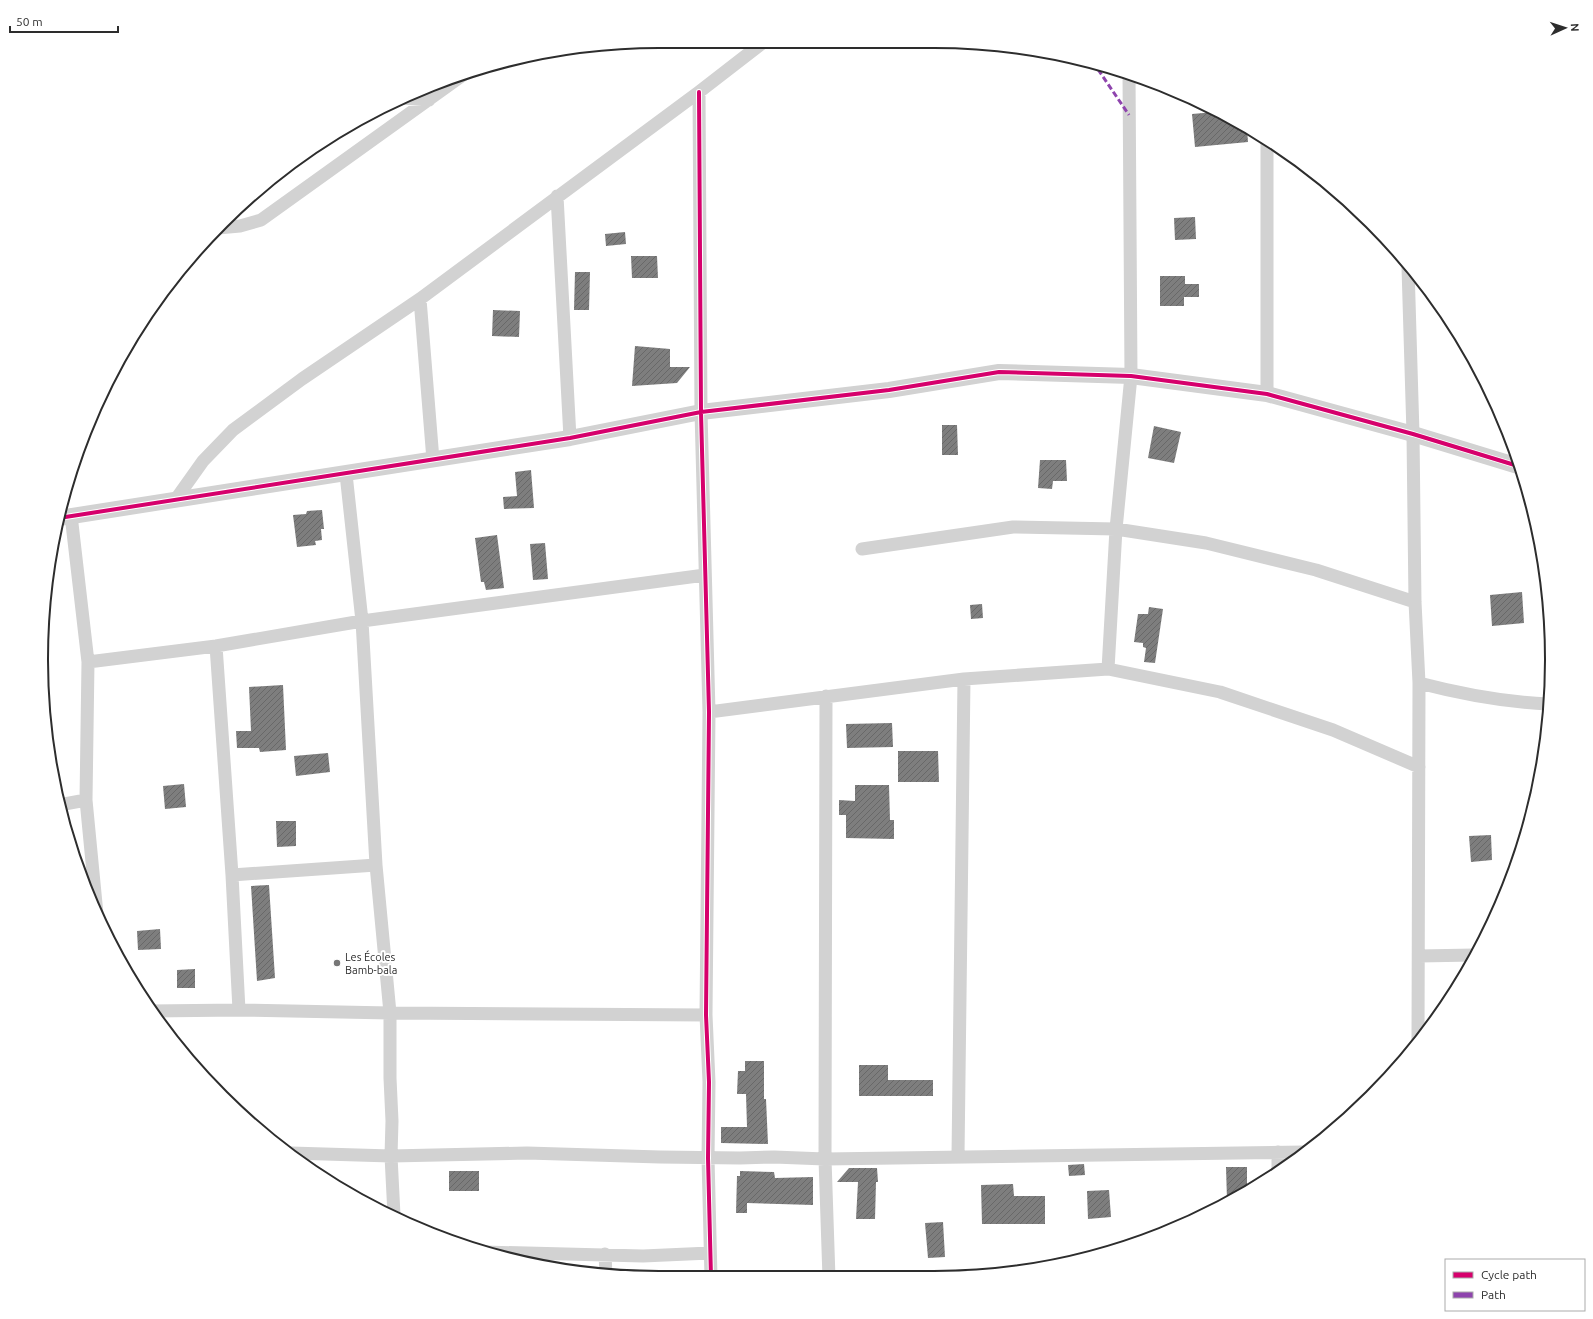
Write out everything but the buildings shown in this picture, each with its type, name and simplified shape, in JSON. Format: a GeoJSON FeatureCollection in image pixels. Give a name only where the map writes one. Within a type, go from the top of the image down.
{"type":"FeatureCollection","features":[{"type":"Feature","properties":{"kind":"street"},"geometry":{"type":"LineString","coordinates":[[176,499],[203,461],[233,430],[302,379],[420,299],[557,196],[700,92],[756,48]]}},
{"type":"Feature","properties":{"kind":"street"},"geometry":{"type":"LineString","coordinates":[[1108,669],[1116,529],[1131,376],[1128,79]]}},
{"type":"Feature","properties":{"kind":"street"},"geometry":{"type":"LineString","coordinates":[[227,227],[240,226],[260,220],[447,86]]}},
{"type":"Feature","properties":{"kind":"street"},"geometry":{"type":"LineString","coordinates":[[700,92],[701,412],[709,712],[706,1015],[709,1082],[708,1158],[711,1271]]}},
{"type":"Feature","properties":{"kind":"street"},"geometry":{"type":"LineString","coordinates":[[416,99],[429,100]]}},
{"type":"Feature","properties":{"kind":"street"},"geometry":{"type":"LineString","coordinates":[[1267,147],[1267,394]]}},
{"type":"Feature","properties":{"kind":"street"},"geometry":{"type":"LineString","coordinates":[[557,196],[570,438]]}},
{"type":"Feature","properties":{"kind":"street"},"geometry":{"type":"LineString","coordinates":[[1408,274],[1413,434],[1415,602],[1419,683],[1418,1033]]}},
{"type":"Feature","properties":{"kind":"street"},"geometry":{"type":"LineString","coordinates":[[420,299],[433,460]]}},
{"type":"Feature","properties":{"kind":"street"},"geometry":{"type":"LineString","coordinates":[[66,516],[346,474],[570,438],[701,412],[889,390],[999,372],[1131,376],[1267,394],[1413,434],[1513,465]]}},
{"type":"Feature","properties":{"kind":"street"},"geometry":{"type":"LineString","coordinates":[[346,474],[362,621],[376,865],[390,1013],[390,1078],[392,1121],[391,1156],[394,1210]]}},
{"type":"Feature","properties":{"kind":"street"},"geometry":{"type":"LineString","coordinates":[[65,517],[88,662],[86,800],[95,894]]}},
{"type":"Feature","properties":{"kind":"street"},"geometry":{"type":"LineString","coordinates":[[862,549],[1013,527],[1116,529],[1206,543],[1316,570],[1415,602]]}},
{"type":"Feature","properties":{"kind":"street"},"geometry":{"type":"LineString","coordinates":[[88,662],[216,646],[362,621],[705,575]]}},
{"type":"Feature","properties":{"kind":"street"},"geometry":{"type":"LineString","coordinates":[[216,646],[232,875],[239,1010]]}},
{"type":"Feature","properties":{"kind":"street"},"geometry":{"type":"LineString","coordinates":[[709,712],[964,679],[1108,669],[1220,692],[1333,730],[1419,767]]}},
{"type":"Feature","properties":{"kind":"street"},"geometry":{"type":"LineString","coordinates":[[958,1156],[964,679]]}},
{"type":"Feature","properties":{"kind":"street"},"geometry":{"type":"LineString","coordinates":[[1419,683],[1452,691],[1515,702],[1544,704]]}},
{"type":"Feature","properties":{"kind":"street"},"geometry":{"type":"LineString","coordinates":[[826,696],[826,1159],[829,1271]]}},
{"type":"Feature","properties":{"kind":"street"},"geometry":{"type":"LineString","coordinates":[[66,804],[86,800]]}},
{"type":"Feature","properties":{"kind":"street"},"geometry":{"type":"LineString","coordinates":[[232,875],[376,865]]}},
{"type":"Feature","properties":{"kind":"street"},"geometry":{"type":"LineString","coordinates":[[1419,956],[1468,955]]}},
{"type":"Feature","properties":{"kind":"street"},"geometry":{"type":"LineString","coordinates":[[159,1011],[239,1010],[390,1013],[706,1015]]}},
{"type":"Feature","properties":{"kind":"street"},"geometry":{"type":"LineString","coordinates":[[1278,1152],[1278,1165]]}},
{"type":"Feature","properties":{"kind":"street"},"geometry":{"type":"LineString","coordinates":[[299,1153],[391,1156],[527,1153],[708,1158],[774,1157],[826,1159],[1296,1152]]}},
{"type":"Feature","properties":{"kind":"street"},"geometry":{"type":"LineString","coordinates":[[512,1252],[643,1256],[710,1252]]}},
{"type":"Feature","properties":{"kind":"street"},"geometry":{"type":"LineString","coordinates":[[605,1254],[606,1269]]}},
{"type":"Feature","properties":{"kind":"marked path"},"geometry":{"type":"LineString","coordinates":[[1099,71],[1129,115]]}},
{"type":"Feature","properties":{"kind":"cycle path"},"geometry":{"type":"LineString","coordinates":[[699,92],[701,412],[709,712],[706,1015],[709,1082],[708,1158],[711,1271]]}},
{"type":"Feature","properties":{"kind":"cycle path"},"geometry":{"type":"LineString","coordinates":[[65,517],[570,438],[701,412],[889,390],[999,372],[1131,376],[1267,394],[1413,434],[1513,465]]}},
{"type":"Feature","properties":{"kind":"place","name":"Les Écoles Bamb-bala"},"geometry":{"type":"Point","coordinates":[337,963]}}]}
